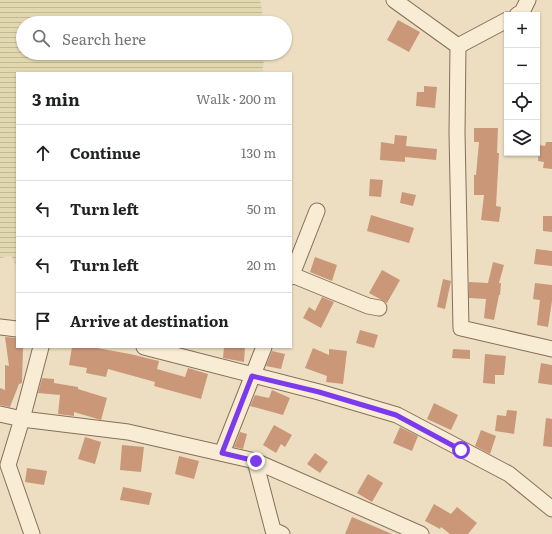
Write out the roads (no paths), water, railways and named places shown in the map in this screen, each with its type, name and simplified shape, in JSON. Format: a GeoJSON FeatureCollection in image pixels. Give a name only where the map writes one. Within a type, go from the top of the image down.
{"type":"FeatureCollection","features":[{"type":"Feature","properties":{"kind":"street"},"geometry":{"type":"LineString","coordinates":[[394,0],[458,46]]}},
{"type":"Feature","properties":{"kind":"street"},"geometry":{"type":"LineString","coordinates":[[522,12],[528,0]]}},
{"type":"Feature","properties":{"kind":"street"},"geometry":{"type":"LineString","coordinates":[[458,46],[504,22]]}},
{"type":"Feature","properties":{"kind":"street"},"geometry":{"type":"LineString","coordinates":[[458,46],[457,133],[461,328],[552,349]]}},
{"type":"Feature","properties":{"kind":"street"},"geometry":{"type":"LineString","coordinates":[[292,273],[317,210]]}},
{"type":"Feature","properties":{"kind":"street"},"geometry":{"type":"LineString","coordinates":[[292,276],[368,306],[379,308]]}},
{"type":"Feature","properties":{"kind":"street"},"geometry":{"type":"LineString","coordinates":[[0,327],[16,329]]}},
{"type":"Feature","properties":{"kind":"street"},"geometry":{"type":"LineString","coordinates":[[32,534],[8,465],[41,348]]}},
{"type":"Feature","properties":{"kind":"street"},"geometry":{"type":"LineString","coordinates":[[148,348],[319,392],[396,415],[509,474],[552,509]]}},
{"type":"Feature","properties":{"kind":"street"},"geometry":{"type":"LineString","coordinates":[[222,453],[264,348]]}},
{"type":"Feature","properties":{"kind":"street"},"geometry":{"type":"LineString","coordinates":[[0,414],[22,419],[128,432],[256,461],[421,534]]}},
{"type":"Feature","properties":{"kind":"street"},"geometry":{"type":"LineString","coordinates":[[256,461],[276,533]]}}]}
